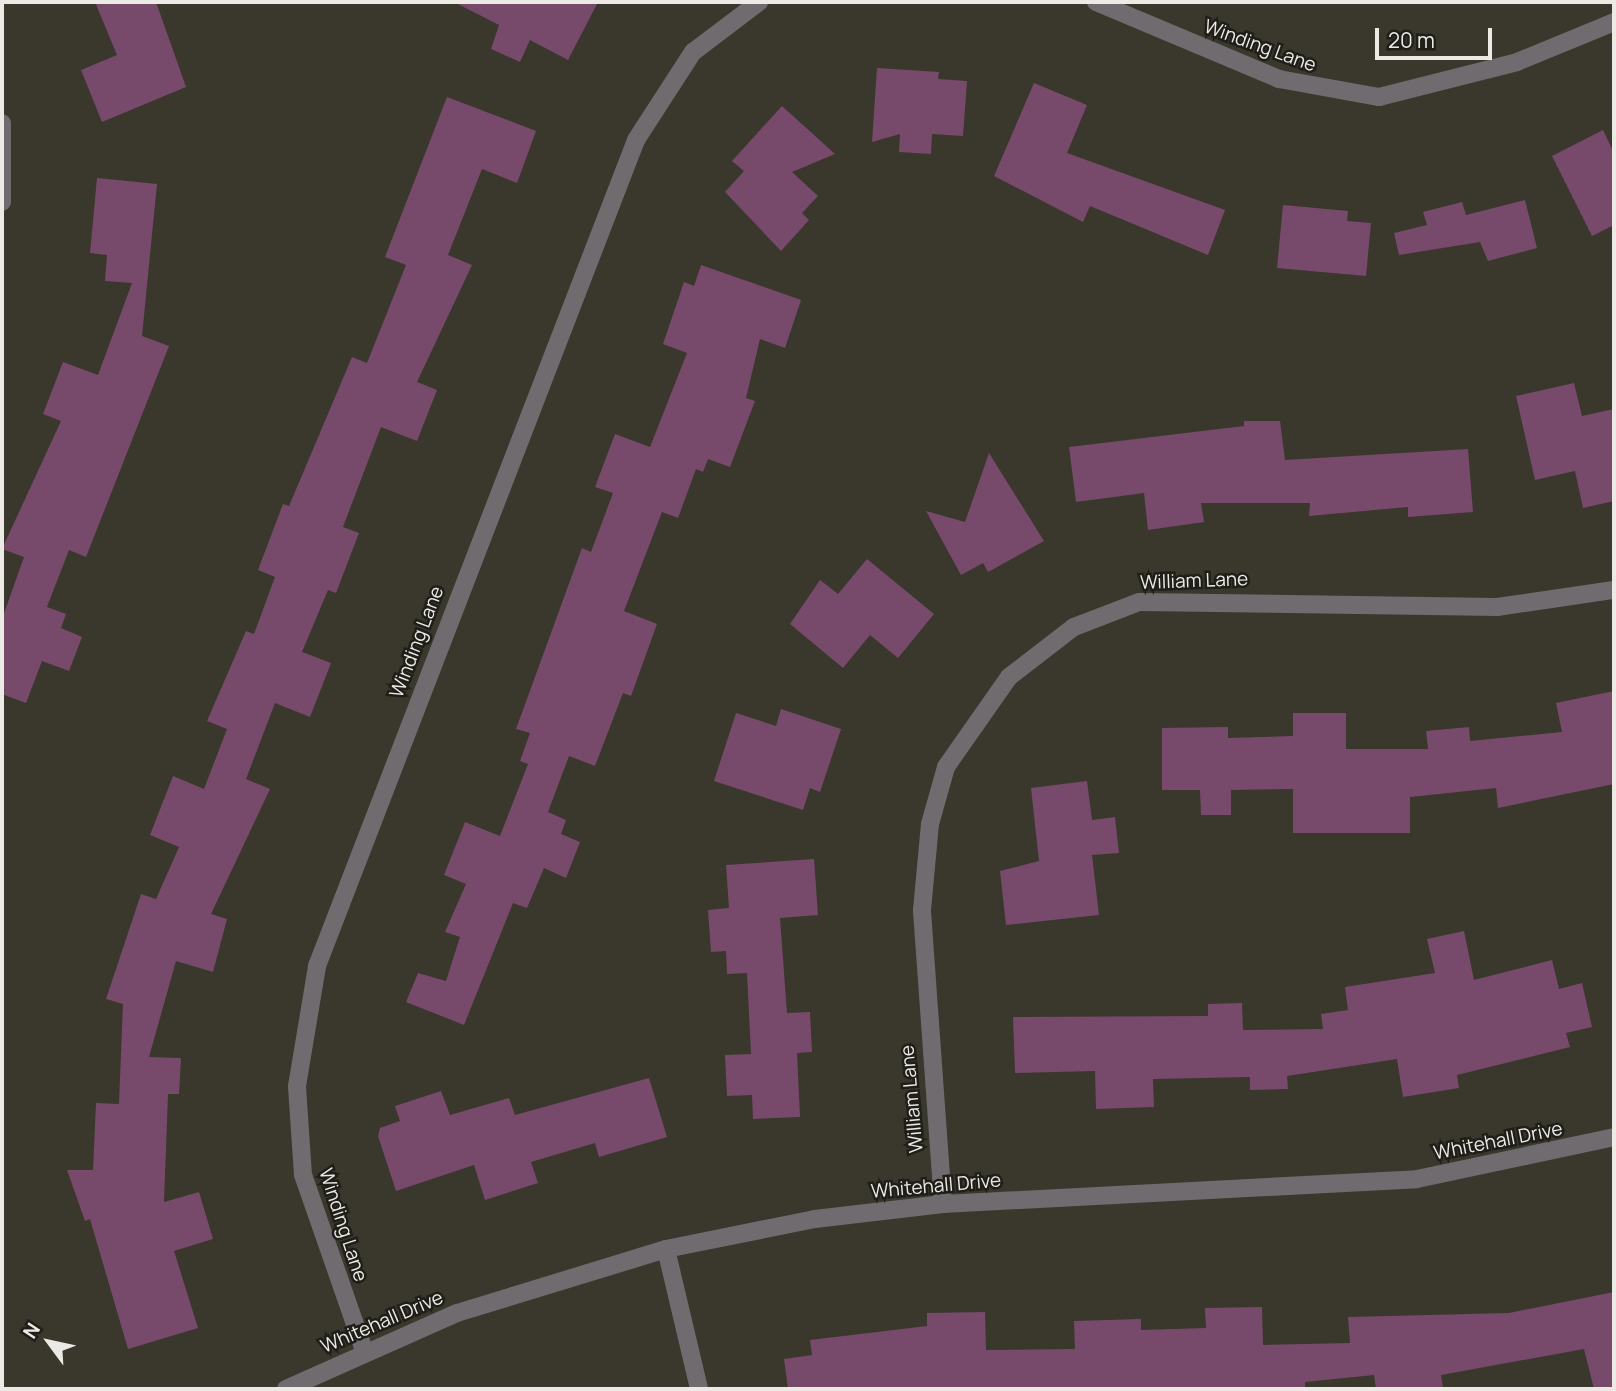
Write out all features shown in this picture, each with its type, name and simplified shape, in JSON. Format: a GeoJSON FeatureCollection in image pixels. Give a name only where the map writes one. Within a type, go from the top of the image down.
{"type":"FeatureCollection","features":[{"type":"Feature","properties":{"kind":"street","name":"Winding Lane"},"geometry":{"type":"LineString","coordinates":[[364,1350],[303,1175],[298,1086],[317,966],[612,193],[673,78],[732,8],[759,2]]}},
{"type":"Feature","properties":{"kind":"street","name":"Winding Lane"},"geometry":{"type":"LineString","coordinates":[[1096,2],[1279,79],[1379,97],[1517,62],[1614,22]]}},
{"type":"Feature","properties":{"kind":"street"},"geometry":{"type":"LineString","coordinates":[[2,123],[2,202]]}},
{"type":"Feature","properties":{"kind":"street","name":"William Lane"},"geometry":{"type":"LineString","coordinates":[[943,1203],[922,910],[930,824],[946,767],[1009,677],[1073,627],[1139,601],[1497,607],[1614,590]]}},
{"type":"Feature","properties":{"kind":"street","name":"Whitehall Drive"},"geometry":{"type":"LineString","coordinates":[[286,1389],[364,1350],[457,1314],[666,1249],[815,1219],[943,1203],[1416,1179],[1518,1163],[1614,1137]]}},
{"type":"Feature","properties":{"kind":"street"},"geometry":{"type":"LineString","coordinates":[[666,1249],[699,1389]]}},
{"type":"Feature","properties":{"kind":"building"},"geometry":{"type":"Polygon","coordinates":[[[95,2],[156,2],[186,87],[102,122],[81,70],[117,55],[95,2]]]}},
{"type":"Feature","properties":{"kind":"building"},"geometry":{"type":"Polygon","coordinates":[[[454,2],[598,2],[568,60],[530,40],[520,62],[491,49],[499,25],[454,2]]]}},
{"type":"Feature","properties":{"kind":"building"},"geometry":{"type":"Polygon","coordinates":[[[877,68],[939,72],[938,79],[967,81],[963,136],[932,134],[931,154],[899,152],[900,134],[872,142],[877,68]]]}},
{"type":"Feature","properties":{"kind":"building"},"geometry":{"type":"Polygon","coordinates":[[[1034,83],[1087,105],[1067,153],[1225,210],[1208,255],[1090,206],[1083,222],[994,176],[1034,83]]]}},
{"type":"Feature","properties":{"kind":"building"},"geometry":{"type":"Polygon","coordinates":[[[447,97],[536,131],[517,183],[482,169],[448,255],[472,265],[417,382],[437,390],[417,441],[381,427],[343,527],[359,533],[336,593],[328,590],[302,652],[331,663],[310,717],[275,703],[246,779],[270,789],[211,914],[227,919],[213,972],[176,961],[149,1057],[181,1058],[179,1094],[168,1094],[164,1202],[199,1192],[213,1239],[174,1251],[198,1328],[128,1349],[90,1219],[85,1221],[67,1170],[93,1170],[96,1103],[119,1104],[123,1004],[106,999],[141,894],[156,899],[179,847],[150,835],[173,776],[204,789],[227,729],[207,721],[246,631],[254,634],[275,577],[258,570],[283,504],[289,506],[352,357],[367,363],[406,265],[385,257],[447,97]]]}},
{"type":"Feature","properties":{"kind":"building"},"geometry":{"type":"Polygon","coordinates":[[[782,106],[835,154],[792,172],[818,196],[802,213],[809,220],[781,251],[725,192],[744,171],[732,161],[782,106]]]}},
{"type":"Feature","properties":{"kind":"building"},"geometry":{"type":"Polygon","coordinates":[[[1603,130],[1614,153],[1614,225],[1592,236],[1552,156],[1603,130]]]}},
{"type":"Feature","properties":{"kind":"building"},"geometry":{"type":"Polygon","coordinates":[[[97,178],[157,184],[142,336],[169,346],[86,557],[69,550],[47,607],[66,614],[61,628],[82,637],[69,671],[42,661],[26,703],[2,694],[2,619],[24,557],[2,549],[61,421],[43,414],[63,362],[98,375],[132,283],[105,281],[107,255],[90,253],[97,178]]]}},
{"type":"Feature","properties":{"kind":"building"},"geometry":{"type":"Polygon","coordinates":[[[1525,200],[1537,248],[1488,261],[1480,242],[1399,255],[1394,233],[1427,225],[1423,212],[1462,202],[1466,215],[1525,200]]]}},
{"type":"Feature","properties":{"kind":"building"},"geometry":{"type":"Polygon","coordinates":[[[1283,205],[1348,211],[1347,221],[1371,223],[1366,276],[1277,268],[1283,205]]]}},
{"type":"Feature","properties":{"kind":"building"},"geometry":{"type":"Polygon","coordinates":[[[701,265],[801,300],[785,348],[760,339],[746,398],[755,401],[730,467],[708,459],[703,472],[696,469],[678,518],[662,512],[624,611],[657,624],[631,696],[623,693],[595,766],[569,756],[548,812],[566,820],[561,834],[580,842],[566,878],[544,868],[527,908],[513,903],[464,1025],[406,1002],[418,973],[446,981],[460,937],[445,932],[466,884],[444,875],[465,822],[500,836],[528,764],[520,761],[530,733],[516,729],[582,548],[591,552],[613,493],[595,487],[615,434],[650,447],[687,353],[663,344],[684,282],[694,286],[701,265]]]}},
{"type":"Feature","properties":{"kind":"building"},"geometry":{"type":"Polygon","coordinates":[[[1574,383],[1582,416],[1614,409],[1614,501],[1583,508],[1575,471],[1535,480],[1516,396],[1574,383]]]}},
{"type":"Feature","properties":{"kind":"building"},"geometry":{"type":"Polygon","coordinates":[[[1244,421],[1280,421],[1285,460],[1468,449],[1473,512],[1408,517],[1408,507],[1309,516],[1310,503],[1201,503],[1204,522],[1148,530],[1144,493],[1076,502],[1069,447],[1244,426],[1244,421]]]}},
{"type":"Feature","properties":{"kind":"building"},"geometry":{"type":"Polygon","coordinates":[[[989,453],[1044,541],[988,572],[983,563],[961,575],[926,511],[965,522],[989,453]]]}},
{"type":"Feature","properties":{"kind":"building"},"geometry":{"type":"Polygon","coordinates":[[[867,559],[934,614],[898,658],[870,635],[843,668],[790,624],[820,580],[838,594],[867,559]]]}},
{"type":"Feature","properties":{"kind":"building"},"geometry":{"type":"Polygon","coordinates":[[[1614,691],[1614,784],[1498,808],[1496,788],[1410,797],[1410,833],[1293,833],[1293,789],[1231,790],[1231,815],[1201,815],[1200,790],[1162,790],[1162,728],[1228,727],[1228,738],[1293,736],[1293,713],[1346,713],[1346,749],[1428,749],[1426,731],[1469,727],[1470,741],[1562,732],[1556,703],[1614,691]]]}},
{"type":"Feature","properties":{"kind":"building"},"geometry":{"type":"Polygon","coordinates":[[[781,709],[841,729],[820,792],[810,788],[803,810],[714,781],[736,713],[776,726],[781,709]]]}},
{"type":"Feature","properties":{"kind":"building"},"geometry":{"type":"Polygon","coordinates":[[[1087,781],[1092,820],[1115,817],[1119,853],[1092,855],[1099,915],[1006,925],[1000,871],[1039,861],[1031,788],[1087,781]]]}},
{"type":"Feature","properties":{"kind":"building"},"geometry":{"type":"Polygon","coordinates":[[[814,859],[818,915],[780,918],[787,1013],[810,1012],[812,1052],[797,1053],[800,1117],[753,1119],[752,1095],[727,1096],[725,1055],[751,1054],[747,973],[727,974],[726,951],[711,952],[708,910],[729,908],[726,865],[814,859]]]}},
{"type":"Feature","properties":{"kind":"building"},"geometry":{"type":"Polygon","coordinates":[[[1464,931],[1474,980],[1552,960],[1559,989],[1582,983],[1592,1027],[1566,1033],[1570,1047],[1457,1075],[1459,1088],[1403,1097],[1397,1059],[1287,1076],[1288,1089],[1250,1090],[1250,1077],[1153,1079],[1154,1107],[1096,1109],[1095,1071],[1015,1073],[1013,1017],[1208,1016],[1208,1004],[1242,1003],[1243,1030],[1323,1029],[1321,1014],[1348,1010],[1345,987],[1435,973],[1427,939],[1464,931]]]}},
{"type":"Feature","properties":{"kind":"building"},"geometry":{"type":"Polygon","coordinates":[[[649,1078],[667,1137],[599,1157],[595,1143],[531,1162],[538,1183],[485,1200],[474,1165],[396,1191],[378,1136],[380,1128],[400,1121],[395,1106],[441,1091],[450,1115],[509,1098],[515,1115],[649,1078]]]}},
{"type":"Feature","properties":{"kind":"building"},"geometry":{"type":"Polygon","coordinates":[[[1614,1292],[1614,1389],[1594,1389],[1584,1349],[1441,1375],[1443,1389],[1376,1389],[1374,1375],[1305,1382],[1305,1389],[788,1389],[784,1359],[812,1355],[810,1340],[927,1326],[927,1313],[985,1312],[986,1350],[1075,1349],[1074,1321],[1141,1319],[1141,1330],[1206,1328],[1205,1308],[1262,1307],[1263,1345],[1350,1343],[1348,1317],[1509,1313],[1614,1292]]]}}]}
